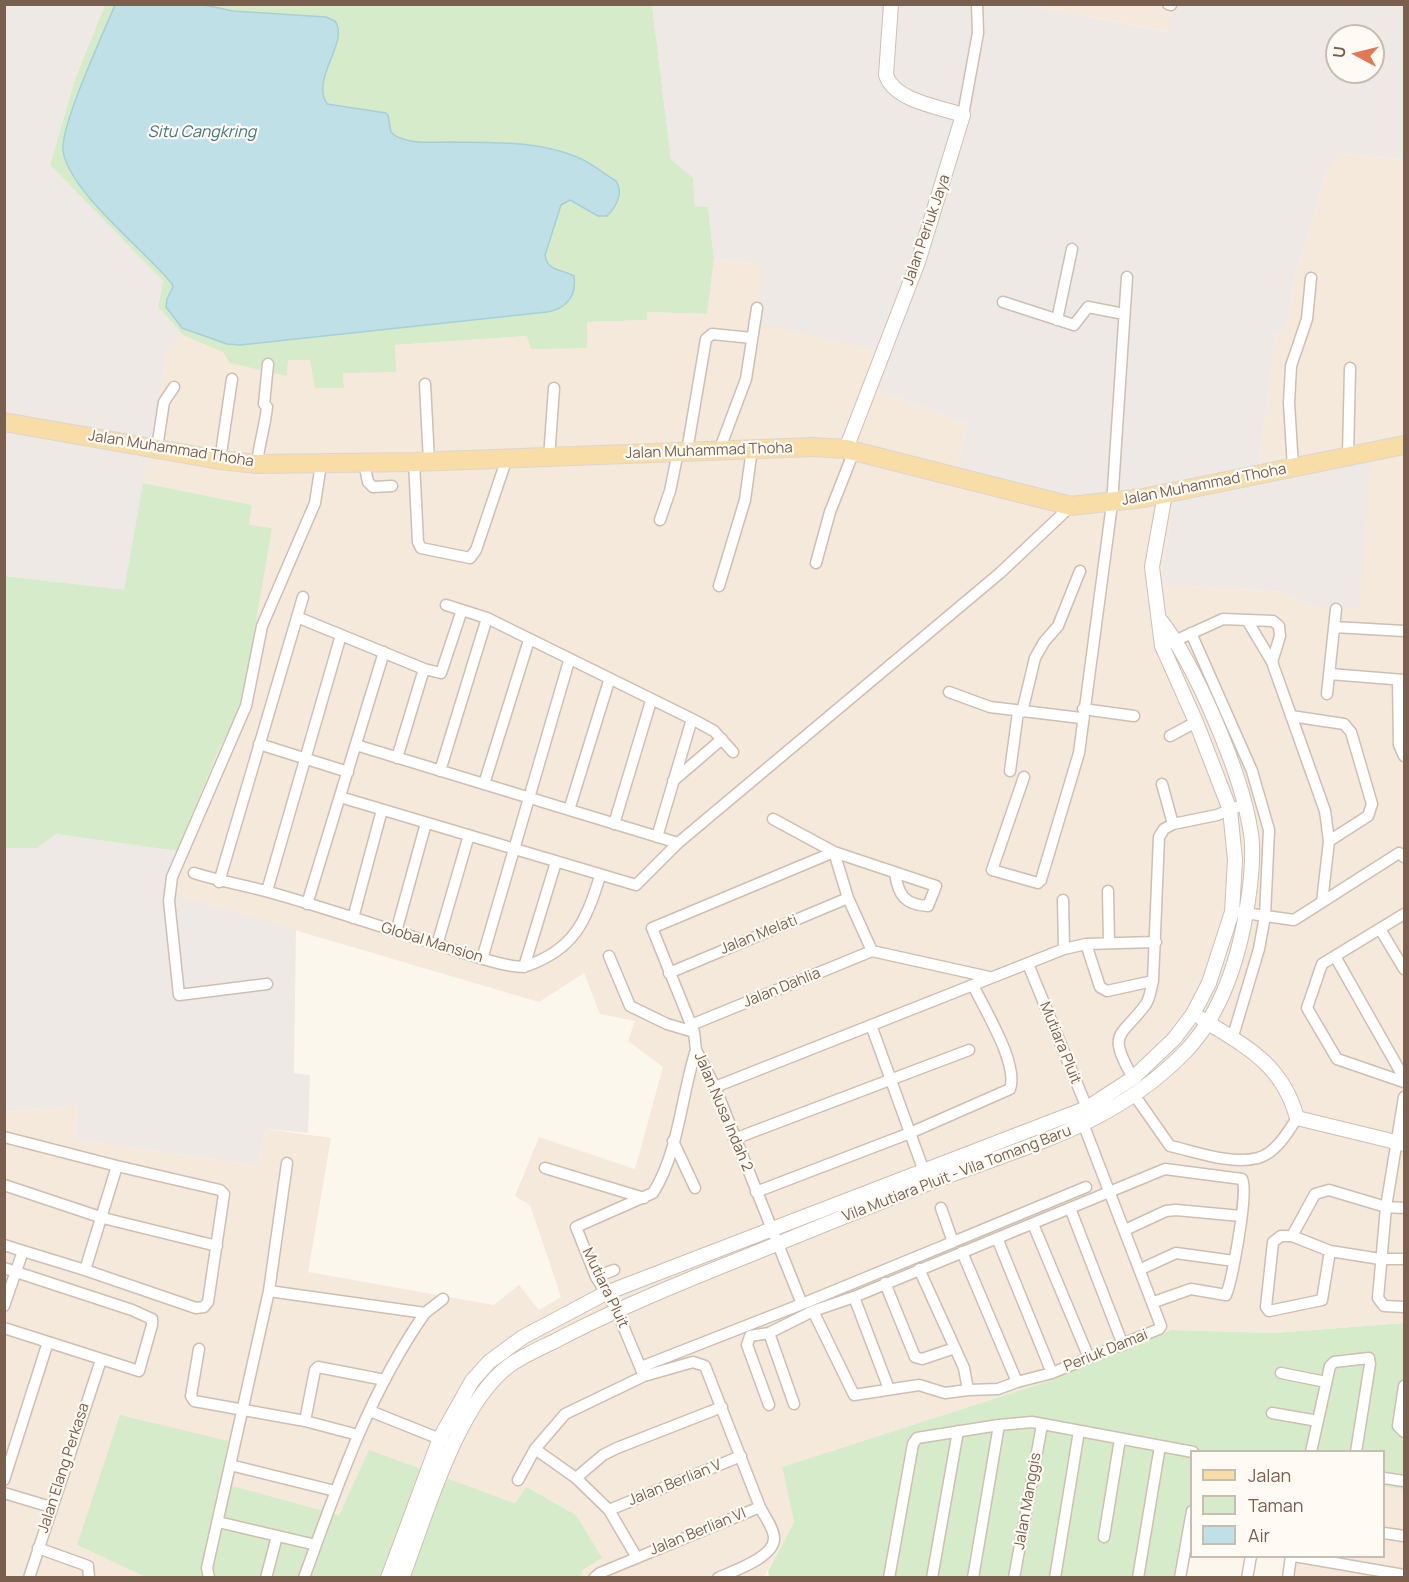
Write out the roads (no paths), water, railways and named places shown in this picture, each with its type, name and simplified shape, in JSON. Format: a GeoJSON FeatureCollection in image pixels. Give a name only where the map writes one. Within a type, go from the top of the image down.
{"type":"FeatureCollection","features":[{"type":"Feature","properties":{"kind":"main road","name":"Jalan Muhammad Thoha"},"geometry":{"type":"LineString","coordinates":[[4,422],[220,460],[257,464],[422,462],[752,449],[850,450],[1071,506],[1112,504],[1404,445]]}},
{"type":"Feature","properties":{"kind":"street"},"geometry":{"type":"LineString","coordinates":[[891,4],[886,75],[888,83],[899,93],[963,115]]}},
{"type":"Feature","properties":{"kind":"street","name":"Jalan Periuk Jaya"},"geometry":{"type":"LineString","coordinates":[[850,450],[918,262],[963,115],[978,33],[977,4]]}},
{"type":"Feature","properties":{"kind":"street"},"geometry":{"type":"LineString","coordinates":[[1057,320],[1072,249]]}},
{"type":"Feature","properties":{"kind":"street"},"geometry":{"type":"LineString","coordinates":[[1024,777],[992,870],[1038,883],[1041,880],[1079,753],[1082,713],[1112,504],[1127,277]]}},
{"type":"Feature","properties":{"kind":"street"},"geometry":{"type":"LineString","coordinates":[[1293,467],[1289,403],[1291,366],[1307,319],[1311,278]]}},
{"type":"Feature","properties":{"kind":"street"},"geometry":{"type":"LineString","coordinates":[[1003,302],[1074,325],[1088,307],[1124,314]]}},
{"type":"Feature","properties":{"kind":"street"},"geometry":{"type":"LineString","coordinates":[[719,451],[746,380],[757,308]]}},
{"type":"Feature","properties":{"kind":"street"},"geometry":{"type":"LineString","coordinates":[[660,520],[682,452],[706,339],[712,334],[752,338]]}},
{"type":"Feature","properties":{"kind":"street"},"geometry":{"type":"LineString","coordinates":[[257,464],[260,436],[267,407],[264,404],[268,364]]}},
{"type":"Feature","properties":{"kind":"street"},"geometry":{"type":"LineString","coordinates":[[1348,456],[1350,368]]}},
{"type":"Feature","properties":{"kind":"street"},"geometry":{"type":"LineString","coordinates":[[220,460],[232,379]]}},
{"type":"Feature","properties":{"kind":"street"},"geometry":{"type":"LineString","coordinates":[[425,384],[418,542],[424,549],[453,557],[473,557],[507,458]]}},
{"type":"Feature","properties":{"kind":"street"},"geometry":{"type":"LineString","coordinates":[[156,448],[164,402],[174,387]]}},
{"type":"Feature","properties":{"kind":"street"},"geometry":{"type":"LineString","coordinates":[[549,458],[554,388]]}},
{"type":"Feature","properties":{"kind":"street"},"geometry":{"type":"LineString","coordinates":[[719,586],[745,500],[752,449]]}},
{"type":"Feature","properties":{"kind":"street"},"geometry":{"type":"LineString","coordinates":[[816,563],[850,450]]}},
{"type":"Feature","properties":{"kind":"street"},"geometry":{"type":"LineString","coordinates":[[364,463],[368,482],[373,487],[392,486]]}},
{"type":"Feature","properties":{"kind":"street"},"geometry":{"type":"LineString","coordinates":[[267,984],[179,995],[169,901],[172,877],[246,706],[262,626],[315,503],[321,464]]}},
{"type":"Feature","properties":{"kind":"street","name":"Vila Mutiara Pluit - Vila Tomang Baru"},"geometry":{"type":"LineString","coordinates":[[402,1578],[438,1468],[440,1438],[472,1381],[489,1362],[523,1337],[606,1293],[773,1230],[923,1169],[1087,1108],[1133,1078],[1174,1039],[1193,1014],[1209,982],[1232,912],[1235,860],[1230,810],[1196,722],[1162,646],[1161,621],[1152,567],[1165,494]]}},
{"type":"Feature","properties":{"kind":"street"},"geometry":{"type":"LineString","coordinates":[[340,797],[636,885],[678,843],[1000,573],[1071,506]]}},
{"type":"Feature","properties":{"kind":"street"},"geometry":{"type":"LineString","coordinates":[[1010,771],[1020,712],[1035,658],[1044,642],[1058,626],[1080,571]]}},
{"type":"Feature","properties":{"kind":"street"},"geometry":{"type":"LineString","coordinates":[[219,882],[303,597]]}},
{"type":"Feature","properties":{"kind":"street"},"geometry":{"type":"LineString","coordinates":[[446,605],[487,618],[609,681],[692,719],[722,739],[732,752]]}},
{"type":"Feature","properties":{"kind":"street"},"geometry":{"type":"LineString","coordinates":[[1327,694],[1336,609]]}},
{"type":"Feature","properties":{"kind":"street"},"geometry":{"type":"LineString","coordinates":[[297,616],[424,669],[441,673],[444,670],[462,610]]}},
{"type":"Feature","properties":{"kind":"street"},"geometry":{"type":"LineString","coordinates":[[440,771],[487,618]]}},
{"type":"Feature","properties":{"kind":"street"},"geometry":{"type":"LineString","coordinates":[[1162,646],[1223,619],[1272,621],[1280,626],[1280,636],[1272,662]]}},
{"type":"Feature","properties":{"kind":"street"},"geometry":{"type":"LineString","coordinates":[[1247,620],[1272,662],[1325,811],[1329,841],[1322,902]]}},
{"type":"Feature","properties":{"kind":"street","name":"Vila Mutiara Pluit - Vila Tomang Baru"},"geometry":{"type":"LineString","coordinates":[[388,1578],[438,1468],[454,1446],[467,1415],[484,1389],[510,1365],[616,1309],[929,1183],[1088,1123],[1135,1096],[1185,1052],[1208,1023],[1233,970],[1247,913],[1252,872],[1251,832],[1245,804],[1220,736],[1176,640],[1161,621]]}},
{"type":"Feature","properties":{"kind":"street"},"geometry":{"type":"LineString","coordinates":[[1334,627],[1404,631]]}},
{"type":"Feature","properties":{"kind":"street"},"geometry":{"type":"LineString","coordinates":[[1191,633],[1252,771],[1269,830],[1264,916],[1259,949],[1233,1036]]}},
{"type":"Feature","properties":{"kind":"street"},"geometry":{"type":"LineString","coordinates":[[267,891],[341,635]]}},
{"type":"Feature","properties":{"kind":"street"},"geometry":{"type":"LineString","coordinates":[[484,784],[529,640]]}},
{"type":"Feature","properties":{"kind":"street"},"geometry":{"type":"LineString","coordinates":[[307,903],[384,652]]}},
{"type":"Feature","properties":{"kind":"street"},"geometry":{"type":"LineString","coordinates":[[483,959],[513,848],[569,661]]}},
{"type":"Feature","properties":{"kind":"street"},"geometry":{"type":"LineString","coordinates":[[397,758],[424,669]]}},
{"type":"Feature","properties":{"kind":"street"},"geometry":{"type":"LineString","coordinates":[[1330,674],[1401,680],[1399,745],[1404,756]]}},
{"type":"Feature","properties":{"kind":"street"},"geometry":{"type":"LineString","coordinates":[[569,810],[609,681]]}},
{"type":"Feature","properties":{"kind":"street"},"geometry":{"type":"LineString","coordinates":[[949,692],[990,707],[1020,712],[1134,716]]}},
{"type":"Feature","properties":{"kind":"street"},"geometry":{"type":"LineString","coordinates":[[614,824],[651,701]]}},
{"type":"Feature","properties":{"kind":"street"},"geometry":{"type":"LineString","coordinates":[[1291,716],[1344,724],[1351,732],[1372,804],[1368,816],[1329,841]]}},
{"type":"Feature","properties":{"kind":"street"},"geometry":{"type":"LineString","coordinates":[[657,837],[692,719]]}},
{"type":"Feature","properties":{"kind":"street"},"geometry":{"type":"LineString","coordinates":[[1170,736],[1196,722]]}},
{"type":"Feature","properties":{"kind":"street"},"geometry":{"type":"LineString","coordinates":[[1220,736],[1235,730]]}},
{"type":"Feature","properties":{"kind":"street"},"geometry":{"type":"LineString","coordinates":[[673,781],[722,739]]}},
{"type":"Feature","properties":{"kind":"street"},"geometry":{"type":"LineString","coordinates":[[259,744],[348,772]]}},
{"type":"Feature","properties":{"kind":"street"},"geometry":{"type":"LineString","coordinates":[[356,745],[678,843]]}},
{"type":"Feature","properties":{"kind":"street"},"geometry":{"type":"LineString","coordinates":[[1162,784],[1173,824]]}},
{"type":"Feature","properties":{"kind":"street"},"geometry":{"type":"LineString","coordinates":[[1133,1078],[1118,1044],[1121,1030],[1148,1002],[1153,981],[1159,837],[1164,829],[1173,824],[1245,804]]}},
{"type":"Feature","properties":{"kind":"street"},"geometry":{"type":"LineString","coordinates":[[353,918],[382,810]]}},
{"type":"Feature","properties":{"kind":"street"},"geometry":{"type":"LineString","coordinates":[[773,819],[834,852],[895,873]]}},
{"type":"Feature","properties":{"kind":"street"},"geometry":{"type":"LineString","coordinates":[[396,932],[426,823]]}},
{"type":"Feature","properties":{"kind":"street"},"geometry":{"type":"LineString","coordinates":[[1251,832],[1269,830]]}},
{"type":"Feature","properties":{"kind":"street"},"geometry":{"type":"LineString","coordinates":[[437,945],[469,835]]}},
{"type":"Feature","properties":{"kind":"street"},"geometry":{"type":"LineString","coordinates":[[834,852],[848,898],[872,951],[989,977]]}},
{"type":"Feature","properties":{"kind":"street","name":"Jalan Nusa Indah 2"},"geometry":{"type":"LineString","coordinates":[[773,1230],[734,1139],[715,1087],[696,1050],[693,1029],[669,973],[653,926],[834,852]]}},
{"type":"Feature","properties":{"kind":"street"},"geometry":{"type":"LineString","coordinates":[[1232,912],[1294,920],[1400,853],[1404,857]]}},
{"type":"Feature","properties":{"kind":"street"},"geometry":{"type":"LineString","coordinates":[[524,967],[556,862]]}},
{"type":"Feature","properties":{"kind":"street","name":"Global Mansion"},"geometry":{"type":"LineString","coordinates":[[194,873],[219,882],[267,891],[483,959],[524,967]]}},
{"type":"Feature","properties":{"kind":"street"},"geometry":{"type":"LineString","coordinates":[[524,967],[549,956],[579,931],[589,913],[600,876]]}},
{"type":"Feature","properties":{"kind":"street"},"geometry":{"type":"LineString","coordinates":[[1108,891],[1109,943]]}},
{"type":"Feature","properties":{"kind":"street","name":"Jalan Melati"},"geometry":{"type":"LineString","coordinates":[[669,973],[848,898]]}},
{"type":"Feature","properties":{"kind":"street"},"geometry":{"type":"LineString","coordinates":[[1062,900],[1064,949]]}},
{"type":"Feature","properties":{"kind":"street"},"geometry":{"type":"LineString","coordinates":[[1404,914],[1336,958],[1322,964],[1308,1004],[1308,1013],[1337,1059],[1404,1080]]}},
{"type":"Feature","properties":{"kind":"street"},"geometry":{"type":"LineString","coordinates":[[1380,929],[1404,969]]}},
{"type":"Feature","properties":{"kind":"street"},"geometry":{"type":"LineString","coordinates":[[715,1087],[1064,949],[1086,944],[1156,942]]}},
{"type":"Feature","properties":{"kind":"street"},"geometry":{"type":"LineString","coordinates":[[1086,944],[1100,987],[1107,991],[1153,981]]}},
{"type":"Feature","properties":{"kind":"street","name":"Jalan Dahlia"},"geometry":{"type":"LineString","coordinates":[[693,1029],[872,951]]}},
{"type":"Feature","properties":{"kind":"street"},"geometry":{"type":"LineString","coordinates":[[609,956],[630,1006],[667,1024],[693,1029]]}},
{"type":"Feature","properties":{"kind":"street"},"geometry":{"type":"LineString","coordinates":[[1336,958],[1404,1080]]}},
{"type":"Feature","properties":{"kind":"street","name":"Mutiara Pluit"},"geometry":{"type":"LineString","coordinates":[[1028,964],[1087,1108],[1088,1123]]}},
{"type":"Feature","properties":{"kind":"street"},"geometry":{"type":"LineString","coordinates":[[756,1192],[910,1133],[1010,1089],[1013,1079],[1002,1047],[973,985]]}},
{"type":"Feature","properties":{"kind":"street"},"geometry":{"type":"LineString","coordinates":[[1193,1014],[1233,1036],[1255,1052],[1284,1086],[1297,1118]]}},
{"type":"Feature","properties":{"kind":"street"},"geometry":{"type":"LineString","coordinates":[[871,1025],[929,1183]]}},
{"type":"Feature","properties":{"kind":"street","name":"Mutiara Pluit"},"geometry":{"type":"LineString","coordinates":[[643,1371],[616,1309],[596,1277],[576,1227],[653,1193],[659,1184],[673,1141],[686,1081],[696,1050]]}},
{"type":"Feature","properties":{"kind":"street"},"geometry":{"type":"LineString","coordinates":[[734,1139],[969,1050]]}},
{"type":"Feature","properties":{"kind":"street"},"geometry":{"type":"LineString","coordinates":[[1135,1096],[1170,1146],[1216,1157],[1260,1158],[1282,1140],[1297,1118]]}},
{"type":"Feature","properties":{"kind":"street"},"geometry":{"type":"LineString","coordinates":[[1404,1097],[1400,1144],[1386,1207],[1378,1298],[1380,1304],[1404,1307]]}},
{"type":"Feature","properties":{"kind":"street"},"geometry":{"type":"LineString","coordinates":[[1297,1118],[1400,1144]]}},
{"type":"Feature","properties":{"kind":"street","name":"Periuk Damai"},"geometry":{"type":"LineString","coordinates":[[998,1238],[1052,1373],[1159,1329],[1160,1323],[1154,1302],[1110,1191],[1088,1123]]}},
{"type":"Feature","properties":{"kind":"street"},"geometry":{"type":"LineString","coordinates":[[4,1137],[220,1190],[225,1199],[208,1302],[201,1308],[4,1245]]}},
{"type":"Feature","properties":{"kind":"street"},"geometry":{"type":"LineString","coordinates":[[673,1141],[695,1188]]}},
{"type":"Feature","properties":{"kind":"street"},"geometry":{"type":"LineString","coordinates":[[210,1578],[207,1568],[269,1291],[287,1163]]}},
{"type":"Feature","properties":{"kind":"street"},"geometry":{"type":"LineString","coordinates":[[85,1270],[103,1218],[117,1166]]}},
{"type":"Feature","properties":{"kind":"street"},"geometry":{"type":"LineString","coordinates":[[545,1167],[644,1198]]}},
{"type":"Feature","properties":{"kind":"street"},"geometry":{"type":"LineString","coordinates":[[769,1405],[747,1345],[750,1336],[769,1333],[813,1311],[854,1297],[1110,1191],[1173,1169],[1239,1178],[1245,1185],[1234,1261],[1226,1295],[1191,1289],[1154,1302]]}},
{"type":"Feature","properties":{"kind":"street"},"geometry":{"type":"LineString","coordinates":[[4,1185],[103,1218],[217,1246]]}},
{"type":"Feature","properties":{"kind":"street"},"geometry":{"type":"LineString","coordinates":[[518,1479],[535,1449],[565,1414],[643,1371],[1086,1187]]}},
{"type":"Feature","properties":{"kind":"street"},"geometry":{"type":"LineString","coordinates":[[1292,1236],[1315,1194],[1322,1190],[1386,1207],[1404,1208]]}},
{"type":"Feature","properties":{"kind":"street"},"geometry":{"type":"LineString","coordinates":[[941,1208],[953,1242]]}},
{"type":"Feature","properties":{"kind":"street"},"geometry":{"type":"LineString","coordinates":[[1070,1208],[1123,1345]]}},
{"type":"Feature","properties":{"kind":"street"},"geometry":{"type":"LineString","coordinates":[[1125,1230],[1166,1211],[1241,1216]]}},
{"type":"Feature","properties":{"kind":"street"},"geometry":{"type":"LineString","coordinates":[[1033,1224],[1089,1358]]}},
{"type":"Feature","properties":{"kind":"street"},"geometry":{"type":"LineString","coordinates":[[773,1230],[802,1304]]}},
{"type":"Feature","properties":{"kind":"street"},"geometry":{"type":"LineString","coordinates":[[1330,1251],[1322,1300],[1269,1311],[1266,1308],[1273,1242],[1281,1236],[1292,1236],[1330,1251],[1404,1259]]}},
{"type":"Feature","properties":{"kind":"street"},"geometry":{"type":"LineString","coordinates":[[4,1306],[22,1251]]}},
{"type":"Feature","properties":{"kind":"street"},"geometry":{"type":"LineString","coordinates":[[962,1252],[1017,1382]]}},
{"type":"Feature","properties":{"kind":"street"},"geometry":{"type":"LineString","coordinates":[[1140,1269],[1176,1253],[1234,1261]]}},
{"type":"Feature","properties":{"kind":"street"},"geometry":{"type":"LineString","coordinates":[[4,1268],[132,1310],[152,1319],[139,1371],[4,1328]]}},
{"type":"Feature","properties":{"kind":"street"},"geometry":{"type":"LineString","coordinates":[[919,1269],[964,1368],[968,1390]]}},
{"type":"Feature","properties":{"kind":"street"},"geometry":{"type":"LineString","coordinates":[[596,1277],[614,1270]]}},
{"type":"Feature","properties":{"kind":"street"},"geometry":{"type":"LineString","coordinates":[[885,1283],[915,1357],[922,1359],[955,1348]]}},
{"type":"Feature","properties":{"kind":"street"},"geometry":{"type":"LineString","coordinates":[[269,1291],[425,1313]]}},
{"type":"Feature","properties":{"kind":"street"},"geometry":{"type":"LineString","coordinates":[[854,1297],[889,1389]]}},
{"type":"Feature","properties":{"kind":"street"},"geometry":{"type":"LineString","coordinates":[[304,1578],[335,1491],[358,1435],[385,1380],[403,1345],[425,1313],[443,1299]]}},
{"type":"Feature","properties":{"kind":"street"},"geometry":{"type":"LineString","coordinates":[[813,1311],[854,1395],[919,1385],[945,1394],[968,1390],[998,1389],[1052,1373]]}},
{"type":"Feature","properties":{"kind":"street"},"geometry":{"type":"LineString","coordinates":[[769,1333],[794,1404]]}},
{"type":"Feature","properties":{"kind":"street"},"geometry":{"type":"LineString","coordinates":[[4,1480],[48,1342]]}},
{"type":"Feature","properties":{"kind":"street"},"geometry":{"type":"LineString","coordinates":[[199,1349],[192,1399],[305,1421],[358,1435]]}},
{"type":"Feature","properties":{"kind":"street"},"geometry":{"type":"LineString","coordinates":[[1311,1450],[1332,1363],[1371,1359],[1356,1450]]}},
{"type":"Feature","properties":{"kind":"street","name":"Jalan Elang Perkasa"},"geometry":{"type":"LineString","coordinates":[[29,1578],[101,1360]]}},
{"type":"Feature","properties":{"kind":"street"},"geometry":{"type":"LineString","coordinates":[[643,1371],[700,1362],[708,1371],[760,1508],[774,1538],[769,1551],[756,1560],[718,1578]]}},
{"type":"Feature","properties":{"kind":"street"},"geometry":{"type":"LineString","coordinates":[[305,1421],[315,1370],[318,1367],[385,1380]]}},
{"type":"Feature","properties":{"kind":"street"},"geometry":{"type":"LineString","coordinates":[[1281,1373],[1326,1383]]}},
{"type":"Feature","properties":{"kind":"street"},"geometry":{"type":"LineString","coordinates":[[472,1381],[484,1389]]}},
{"type":"Feature","properties":{"kind":"street"},"geometry":{"type":"LineString","coordinates":[[1404,1386],[1398,1421],[1398,1426],[1404,1432]]}},
{"type":"Feature","properties":{"kind":"street"},"geometry":{"type":"LineString","coordinates":[[576,1478],[603,1455],[617,1448],[722,1407]]}},
{"type":"Feature","properties":{"kind":"street"},"geometry":{"type":"LineString","coordinates":[[370,1411],[440,1438],[454,1446]]}},
{"type":"Feature","properties":{"kind":"street"},"geometry":{"type":"LineString","coordinates":[[1272,1413],[1318,1421]]}},
{"type":"Feature","properties":{"kind":"street"},"geometry":{"type":"LineString","coordinates":[[889,1578],[914,1440],[958,1431],[1032,1422],[1190,1451]]}},
{"type":"Feature","properties":{"kind":"street"},"geometry":{"type":"LineString","coordinates":[[973,1578],[999,1425]]}},
{"type":"Feature","properties":{"kind":"street","name":"Jalan Manggis"},"geometry":{"type":"LineString","coordinates":[[1014,1578],[1042,1425]]}},
{"type":"Feature","properties":{"kind":"street"},"geometry":{"type":"LineString","coordinates":[[932,1578],[958,1431]]}},
{"type":"Feature","properties":{"kind":"street"},"geometry":{"type":"LineString","coordinates":[[1055,1578],[1079,1431]]}},
{"type":"Feature","properties":{"kind":"street"},"geometry":{"type":"LineString","coordinates":[[1104,1537],[1120,1439]]}},
{"type":"Feature","properties":{"kind":"street"},"geometry":{"type":"LineString","coordinates":[[1138,1578],[1160,1446]]}},
{"type":"Feature","properties":{"kind":"street"},"geometry":{"type":"LineString","coordinates":[[535,1449],[576,1478],[609,1510],[637,1557]]}},
{"type":"Feature","properties":{"kind":"street","name":"Jalan Berlian V"},"geometry":{"type":"LineString","coordinates":[[609,1510],[741,1456]]}},
{"type":"Feature","properties":{"kind":"street"},"geometry":{"type":"LineString","coordinates":[[230,1465],[335,1491]]}},
{"type":"Feature","properties":{"kind":"street"},"geometry":{"type":"LineString","coordinates":[[1385,1478],[1404,1481]]}},
{"type":"Feature","properties":{"kind":"street"},"geometry":{"type":"LineString","coordinates":[[4,1492],[51,1507]]}},
{"type":"Feature","properties":{"kind":"street","name":"Jalan Berlian VI"},"geometry":{"type":"LineString","coordinates":[[594,1578],[637,1557],[760,1508]]}},
{"type":"Feature","properties":{"kind":"street"},"geometry":{"type":"LineString","coordinates":[[1180,1578],[1190,1517]]}},
{"type":"Feature","properties":{"kind":"street"},"geometry":{"type":"LineString","coordinates":[[218,1522],[316,1545]]}},
{"type":"Feature","properties":{"kind":"street"},"geometry":{"type":"LineString","coordinates":[[1385,1533],[1404,1536]]}},
{"type":"Feature","properties":{"kind":"street"},"geometry":{"type":"LineString","coordinates":[[266,1578],[277,1536]]}},
{"type":"Feature","properties":{"kind":"street"},"geometry":{"type":"LineString","coordinates":[[38,1548],[88,1566],[89,1578]]}},
{"type":"Feature","properties":{"kind":"street"},"geometry":{"type":"LineString","coordinates":[[1247,1578],[1251,1558]]}},
{"type":"Feature","properties":{"kind":"street"},"geometry":{"type":"LineString","coordinates":[[1288,1578],[1293,1558]]}},
{"type":"Feature","properties":{"kind":"street"},"geometry":{"type":"LineString","coordinates":[[1299,1558],[1404,1575]]}},
{"type":"Feature","properties":{"kind":"water","name":"Situ Cangkring"},"geometry":{"type":"Polygon","coordinates":[[[115,5],[204,5],[233,11],[326,17],[335,21],[338,30],[335,50],[323,83],[323,94],[327,104],[386,113],[391,132],[410,141],[530,145],[562,152],[592,165],[616,181],[619,195],[616,204],[607,216],[598,216],[570,200],[561,205],[545,255],[552,267],[574,276],[574,290],[569,300],[560,308],[547,312],[240,345],[227,344],[182,328],[166,307],[172,284],[93,202],[68,166],[63,150],[64,137],[75,100],[115,5]]]}}]}
